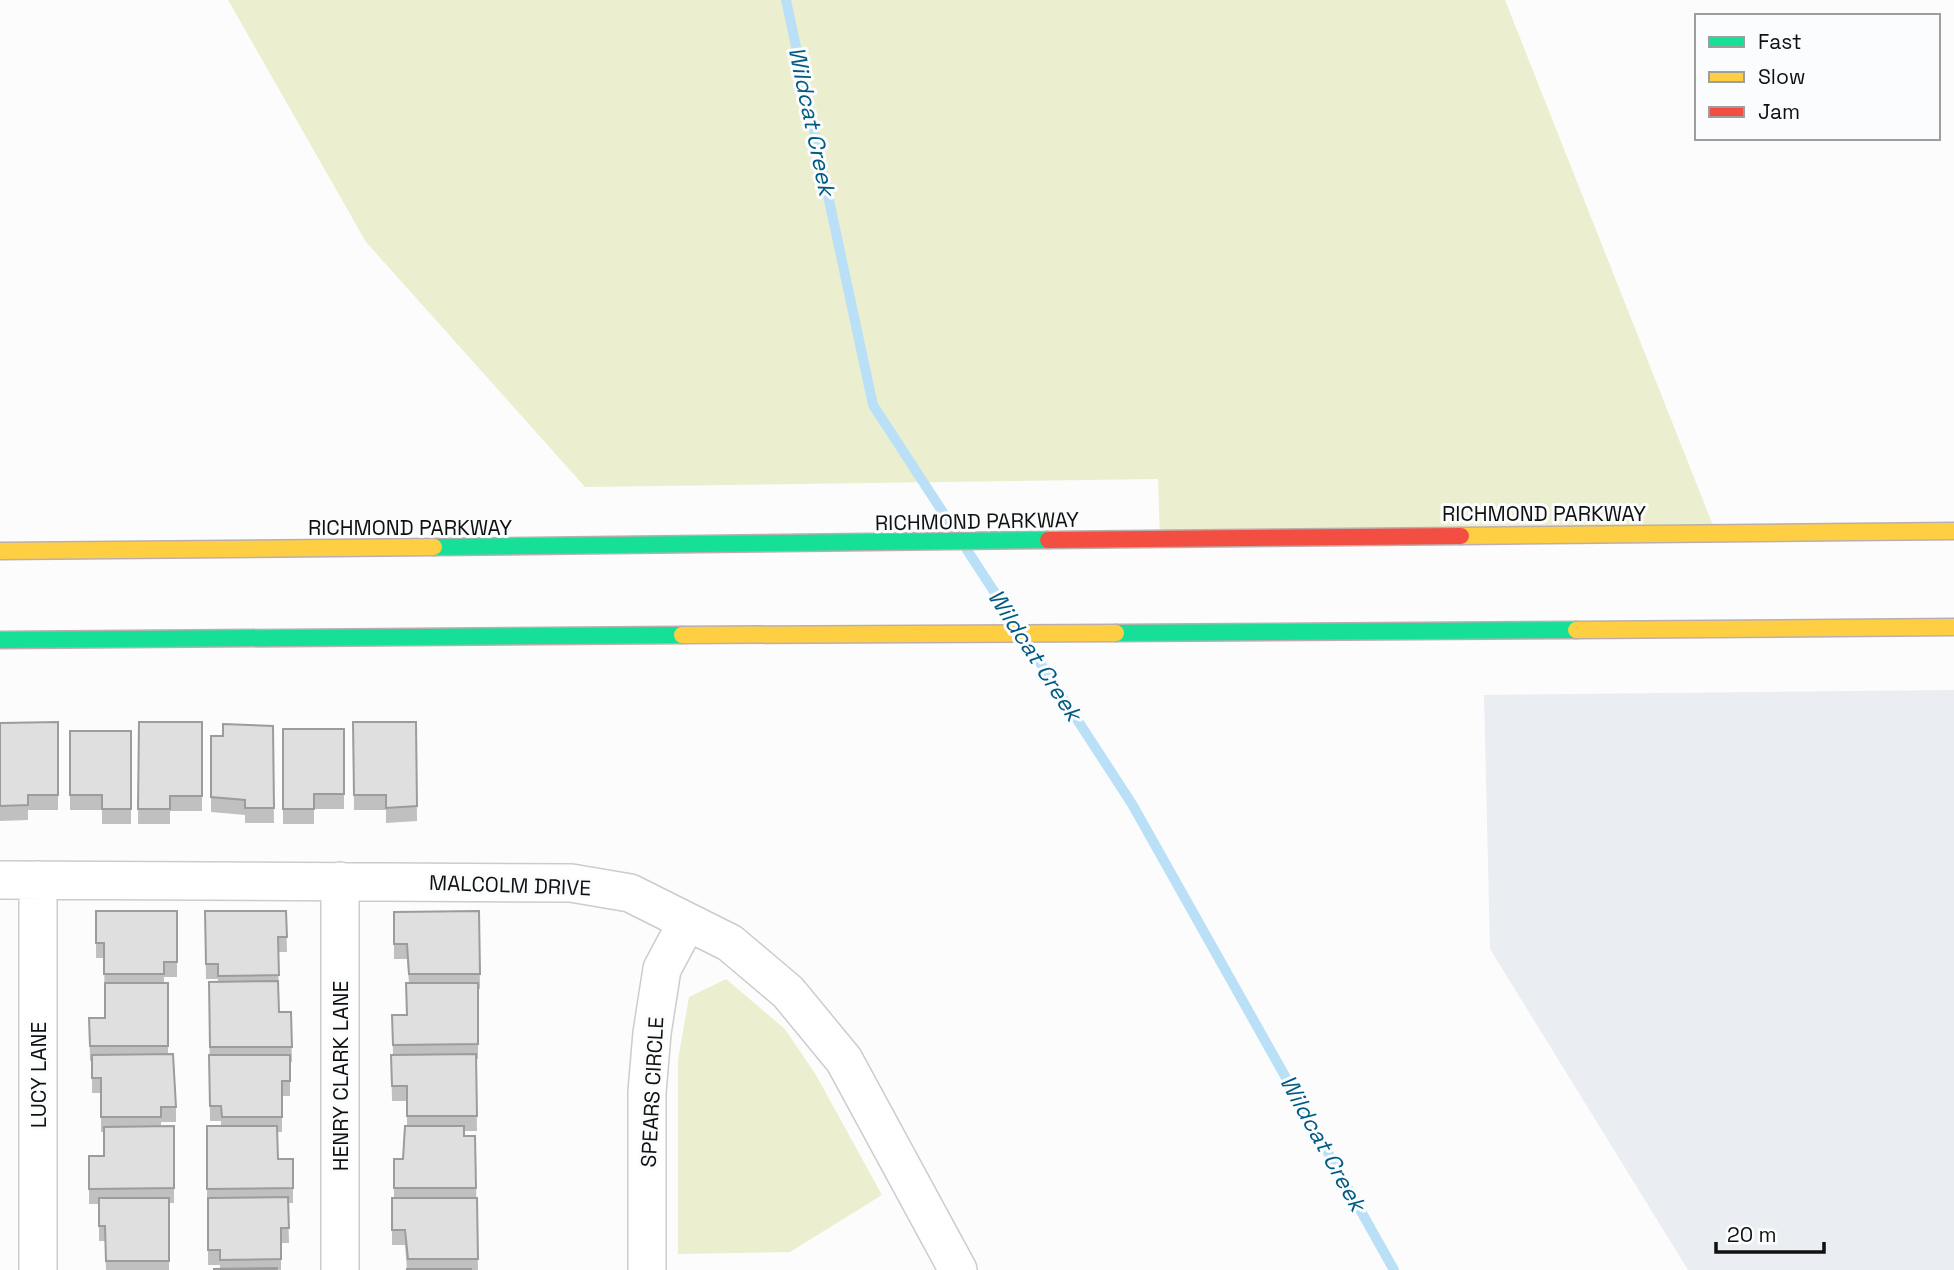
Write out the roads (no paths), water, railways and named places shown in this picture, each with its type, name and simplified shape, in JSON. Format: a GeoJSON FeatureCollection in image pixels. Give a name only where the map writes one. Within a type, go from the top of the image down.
{"type":"FeatureCollection","features":[{"type":"Feature","properties":{"kind":"highway","name":"RICHMOND PARKWAY"},"geometry":{"type":"LineString","coordinates":[[0,551],[1954,531]]}},
{"type":"Feature","properties":{"kind":"highway"},"geometry":{"type":"LineString","coordinates":[[0,640],[1109,635],[1954,627]]}},
{"type":"Feature","properties":{"kind":"street","name":"MALCOLM DRIVE"},"geometry":{"type":"LineString","coordinates":[[0,880],[571,883],[630,893],[730,943],[788,992],[844,1060],[958,1270]]}},
{"type":"Feature","properties":{"kind":"street","name":"LUCY LANE"},"geometry":{"type":"LineString","coordinates":[[38,880],[38,1270]]}},
{"type":"Feature","properties":{"kind":"street","name":"HENRY CLARK LANE"},"geometry":{"type":"LineString","coordinates":[[340,881],[340,1270]]}},
{"type":"Feature","properties":{"kind":"street","name":"SPEARS CIRCLE"},"geometry":{"type":"LineString","coordinates":[[648,1270],[647,1092],[652,1033],[662,969],[687,922]]}},
{"type":"Feature","properties":{"kind":"waterway","name":"Wildcat Creek"},"geometry":{"type":"LineString","coordinates":[[786,0],[873,405],[957,534]]}},
{"type":"Feature","properties":{"kind":"waterway","name":"Wildcat Creek"},"geometry":{"type":"LineString","coordinates":[[967,550],[1016,625]]}},
{"type":"Feature","properties":{"kind":"waterway","name":"Wildcat Creek"},"geometry":{"type":"LineString","coordinates":[[1026,641],[1132,804],[1394,1270]]}}]}
